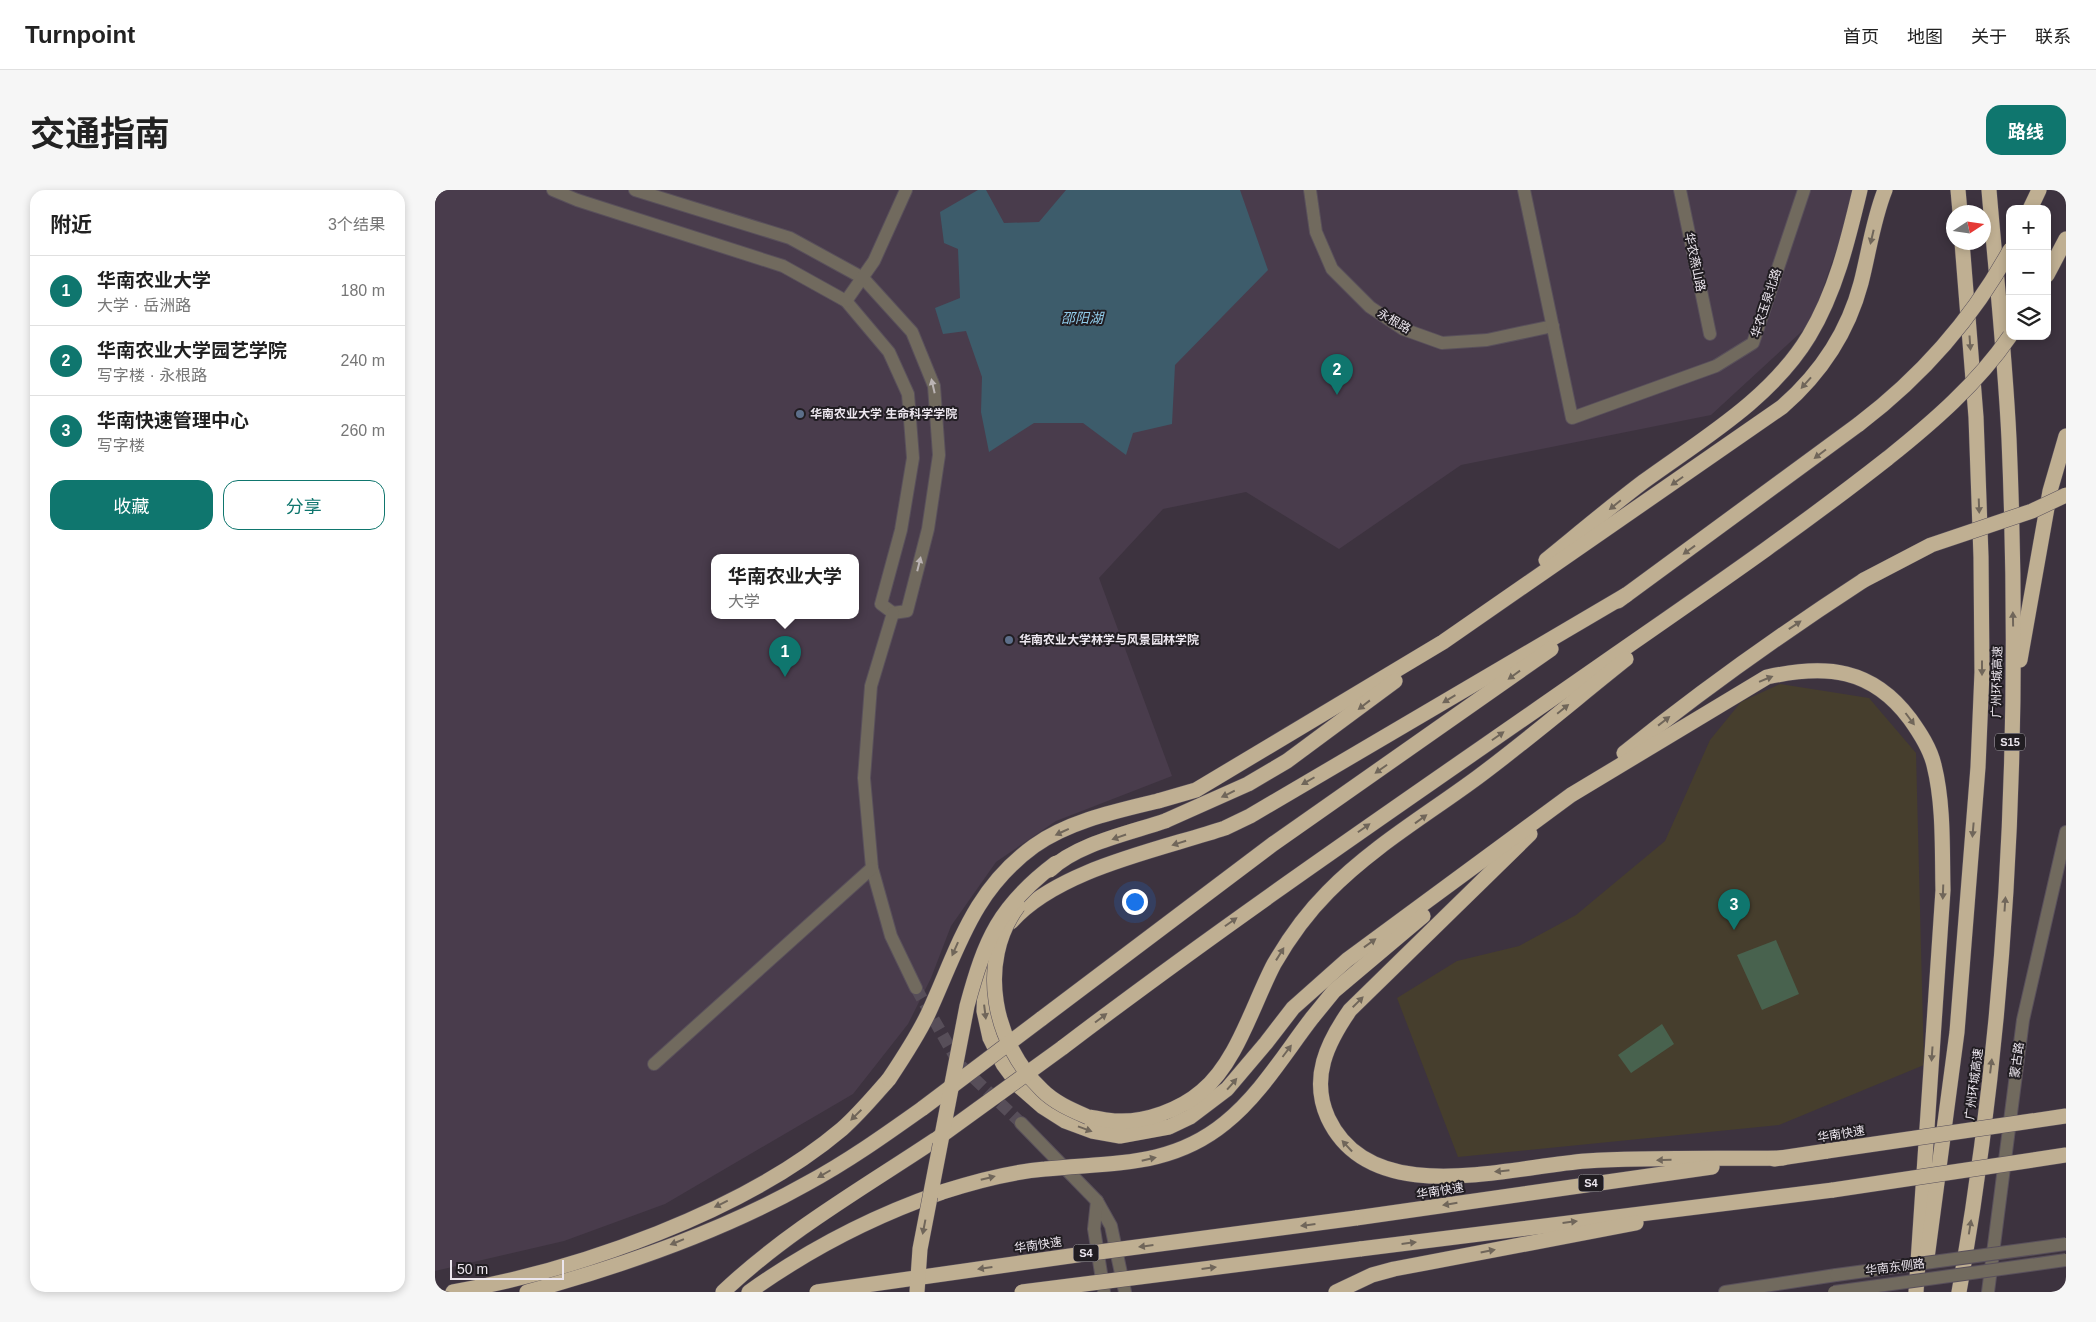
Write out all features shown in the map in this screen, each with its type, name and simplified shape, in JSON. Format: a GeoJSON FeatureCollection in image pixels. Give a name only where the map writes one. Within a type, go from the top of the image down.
{"type":"FeatureCollection","features":[{"type":"Feature","properties":{"kind":"highway"},"geometry":{"type":"LineString","coordinates":[[917,1292],[920,1248],[967,1006],[986,942],[997,921],[1031,882],[1056,864],[1083,849],[1165,821],[1232,792],[1287,761],[1347,718],[1641,484],[1745,407],[1780,374],[1808,337],[1830,294],[1850,236],[1861,190]]}},
{"type":"Feature","properties":{"kind":"highway"},"geometry":{"type":"LineString","coordinates":[[453,1292],[550,1270],[652,1235],[712,1209],[763,1182],[815,1149],[842,1129],[889,1079],[905,1056],[928,1014],[960,938],[989,888],[1034,846],[1095,819],[1195,790],[1443,642],[1761,422],[1801,389],[1828,356],[1847,322],[1861,284],[1885,190]]}},
{"type":"Feature","properties":{"kind":"highway"},"geometry":{"type":"LineString","coordinates":[[1958,190],[1959,205]]}},
{"type":"Feature","properties":{"kind":"highway","name":"广州环城高速"},"geometry":{"type":"LineString","coordinates":[[1959,1292],[1973,1214],[1996,1019],[2005,900],[2011,721],[2013,625],[2009,441],[1989,190]]}},
{"type":"Feature","properties":{"kind":"highway"},"geometry":{"type":"LineString","coordinates":[[2033,205],[2039,190]]}},
{"type":"Feature","properties":{"kind":"highway"},"geometry":{"type":"LineString","coordinates":[[2051,267],[2066,238]]}},
{"type":"Feature","properties":{"kind":"highway","name":"广州环城高速"},"geometry":{"type":"LineString","coordinates":[[1923,1292],[1957,1032],[1978,767],[1982,672],[1981,557],[1976,416],[1964,250]]}},
{"type":"Feature","properties":{"kind":"highway"},"geometry":{"type":"LineString","coordinates":[[527,1292],[624,1263],[733,1219],[812,1181],[879,1139],[923,1108],[1273,844],[1627,594],[1859,424],[1909,383],[1952,338],[1989,286],[2006,257]]}},
{"type":"Feature","properties":{"kind":"highway"},"geometry":{"type":"LineString","coordinates":[[723,1292],[742,1274],[811,1221],[935,1140],[1062,1048],[1162,971],[1828,505],[1887,458],[1963,392],[1990,363],[2007,340]]}},
{"type":"Feature","properties":{"kind":"highway"},"geometry":{"type":"LineString","coordinates":[[2011,721],[2050,491],[2066,436]]}},
{"type":"Feature","properties":{"kind":"highway"},"geometry":{"type":"LineString","coordinates":[[749,1292],[829,1240],[901,1206],[942,1192],[995,1176],[1046,1168],[1136,1162],[1184,1149],[1205,1138],[1243,1107],[1334,991],[1571,795],[1703,690],[1791,628],[1864,580],[1931,545],[2032,510],[2066,495]]}},
{"type":"Feature","properties":{"kind":"highway"},"geometry":{"type":"LineString","coordinates":[[1056,864],[1031,889],[1014,913],[999,949],[995,976],[997,1006],[1002,1030],[1010,1050],[1023,1070],[1043,1092],[1066,1107],[1088,1117],[1118,1122],[1149,1118],[1175,1108],[1202,1091],[1219,1070],[1236,1044],[1275,963],[1298,926],[1329,891],[1367,858],[1480,776],[1734,572]]}},
{"type":"Feature","properties":{"kind":"highway"},"geometry":{"type":"LineString","coordinates":[[1627,594],[1250,816],[1225,828],[1095,869],[1048,891],[1025,907],[1005,929],[993,951],[985,980],[984,1011],[990,1038],[1003,1064],[1020,1087],[1043,1107],[1065,1121],[1092,1131],[1121,1136],[1169,1127],[1190,1117],[1227,1089],[1267,1043],[1293,1008],[1340,966],[1571,795],[1744,689],[1767,677],[1793,672],[1826,671],[1842,673],[1865,680],[1888,693],[1923,736],[1934,765],[1942,834],[1943,890],[1915,1292]]}},
{"type":"Feature","properties":{"kind":"highway"},"geometry":{"type":"LineString","coordinates":[[1571,795],[1350,1010],[1333,1035],[1323,1055],[1319,1084],[1324,1109],[1335,1131],[1351,1151],[1369,1162],[1395,1171],[1427,1175],[1460,1175],[1586,1161],[1783,1158]]}},
{"type":"Feature","properties":{"kind":"highway","name":"华南快速"},"geometry":{"type":"LineString","coordinates":[[817,1292],[1356,1218],[1569,1186],[1783,1158],[2066,1116]]}},
{"type":"Feature","properties":{"kind":"highway"},"geometry":{"type":"LineString","coordinates":[[1022,1292],[1833,1190],[2066,1155]]}},
{"type":"Feature","properties":{"kind":"highway"},"geometry":{"type":"LineString","coordinates":[[1336,1292],[1372,1275],[1790,1194]]}},
{"type":"Feature","properties":{"kind":"street"},"geometry":{"type":"LineString","coordinates":[[553,190],[577,200],[783,266],[845,301],[889,352],[908,394],[913,458],[901,530],[881,604],[893,612],[907,611],[928,529],[939,455],[934,386],[912,332],[863,278],[790,238],[635,190]]}},
{"type":"Feature","properties":{"kind":"street"},"geometry":{"type":"LineString","coordinates":[[845,301],[863,278],[897,215],[907,190]]}},
{"type":"Feature","properties":{"kind":"street","name":"永根路"},"geometry":{"type":"LineString","coordinates":[[1310,190],[1317,232],[1332,269],[1370,307],[1403,329],[1441,343],[1487,340],[1553,326]]}},
{"type":"Feature","properties":{"kind":"street"},"geometry":{"type":"LineString","coordinates":[[1524,190],[1553,326]]}},
{"type":"Feature","properties":{"kind":"street","name":"华农燕山路"},"geometry":{"type":"LineString","coordinates":[[1680,190],[1710,334]]}},
{"type":"Feature","properties":{"kind":"street","name":"华农玉泉北路"},"geometry":{"type":"LineString","coordinates":[[1553,326],[1572,418],[1657,385],[1716,366],[1753,342],[1804,190]]}},
{"type":"Feature","properties":{"kind":"street"},"geometry":{"type":"LineString","coordinates":[[893,612],[870,696],[864,778],[872,868],[891,936],[916,988]]}},
{"type":"Feature","properties":{"kind":"street","name":"蒙古路"},"geometry":{"type":"LineString","coordinates":[[1988,1292],[2023,1020],[2066,832]]}},
{"type":"Feature","properties":{"kind":"street"},"geometry":{"type":"LineString","coordinates":[[653,1064],[872,868]]}},
{"type":"Feature","properties":{"kind":"street"},"geometry":{"type":"LineString","coordinates":[[1021,1123],[1097,1201],[1111,1226],[1125,1292]]}},
{"type":"Feature","properties":{"kind":"street"},"geometry":{"type":"LineString","coordinates":[[1097,1201],[1094,1229],[1104,1292]]}},
{"type":"Feature","properties":{"kind":"street","name":"华南东侧路"},"geometry":{"type":"LineString","coordinates":[[1725,1292],[2066,1244]]}},
{"type":"Feature","properties":{"kind":"street","name":"华南东侧路"},"geometry":{"type":"LineString","coordinates":[[1834,1292],[2066,1260]]}},
{"type":"Feature","properties":{"kind":"shaded area"},"geometry":{"type":"Polygon","coordinates":[[[435,190],[1857,190],[1811,323],[1711,415],[1461,465],[1339,549],[1246,492],[1163,509],[1099,578],[1172,776],[1056,821],[996,862],[951,926],[931,978],[908,1024],[853,1094],[665,1204],[564,1241],[435,1271],[435,190]]]}},
{"type":"Feature","properties":{"kind":"shaded area"},"geometry":{"type":"Polygon","coordinates":[[[1780,684],[1869,698],[1916,753],[1924,1065],[1779,1125],[1458,1157],[1397,998],[1457,961],[1519,946],[1576,915],[1665,841],[1710,740],[1741,702],[1780,684]]]}},
{"type":"Feature","properties":{"kind":"green space"},"geometry":{"type":"Polygon","coordinates":[[[1776,940],[1799,994],[1762,1010],[1737,955],[1776,940]]]}},
{"type":"Feature","properties":{"kind":"green space"},"geometry":{"type":"Polygon","coordinates":[[[1662,1024],[1674,1044],[1631,1073],[1618,1055],[1662,1024]]]}},
{"type":"Feature","properties":{"kind":"water","name":"邵阳湖"},"geometry":{"type":"Polygon","coordinates":[[[978,190],[986,190],[1004,223],[1039,222],[1066,190],[1240,190],[1268,270],[1175,365],[1172,424],[1133,433],[1126,455],[1083,423],[1034,423],[989,452],[981,412],[982,377],[966,331],[943,334],[935,308],[960,298],[958,249],[944,243],[940,212],[978,190]]]}},
{"type":"Feature","properties":{"kind":"tunnel"},"geometry":{"type":"LineString","coordinates":[[916,988],[959,1064],[1021,1123]]}},
{"type":"Feature","properties":{"kind":"place","name":"华南农业大学园艺学院"},"geometry":{"type":"Point","coordinates":[1337,395]}},
{"type":"Feature","properties":{"kind":"place","name":"华南农业大学 生命科学学院"},"geometry":{"type":"Point","coordinates":[800,414]}},
{"type":"Feature","properties":{"kind":"place","name":"华南农业大学林学与风景园林学院"},"geometry":{"type":"Point","coordinates":[1009,640]}},
{"type":"Feature","properties":{"kind":"place","name":"华南农业大学"},"geometry":{"type":"Point","coordinates":[785,677]}},
{"type":"Feature","properties":{"kind":"place","name":"华南快速管理中心"},"geometry":{"type":"Point","coordinates":[1734,930]}}]}
